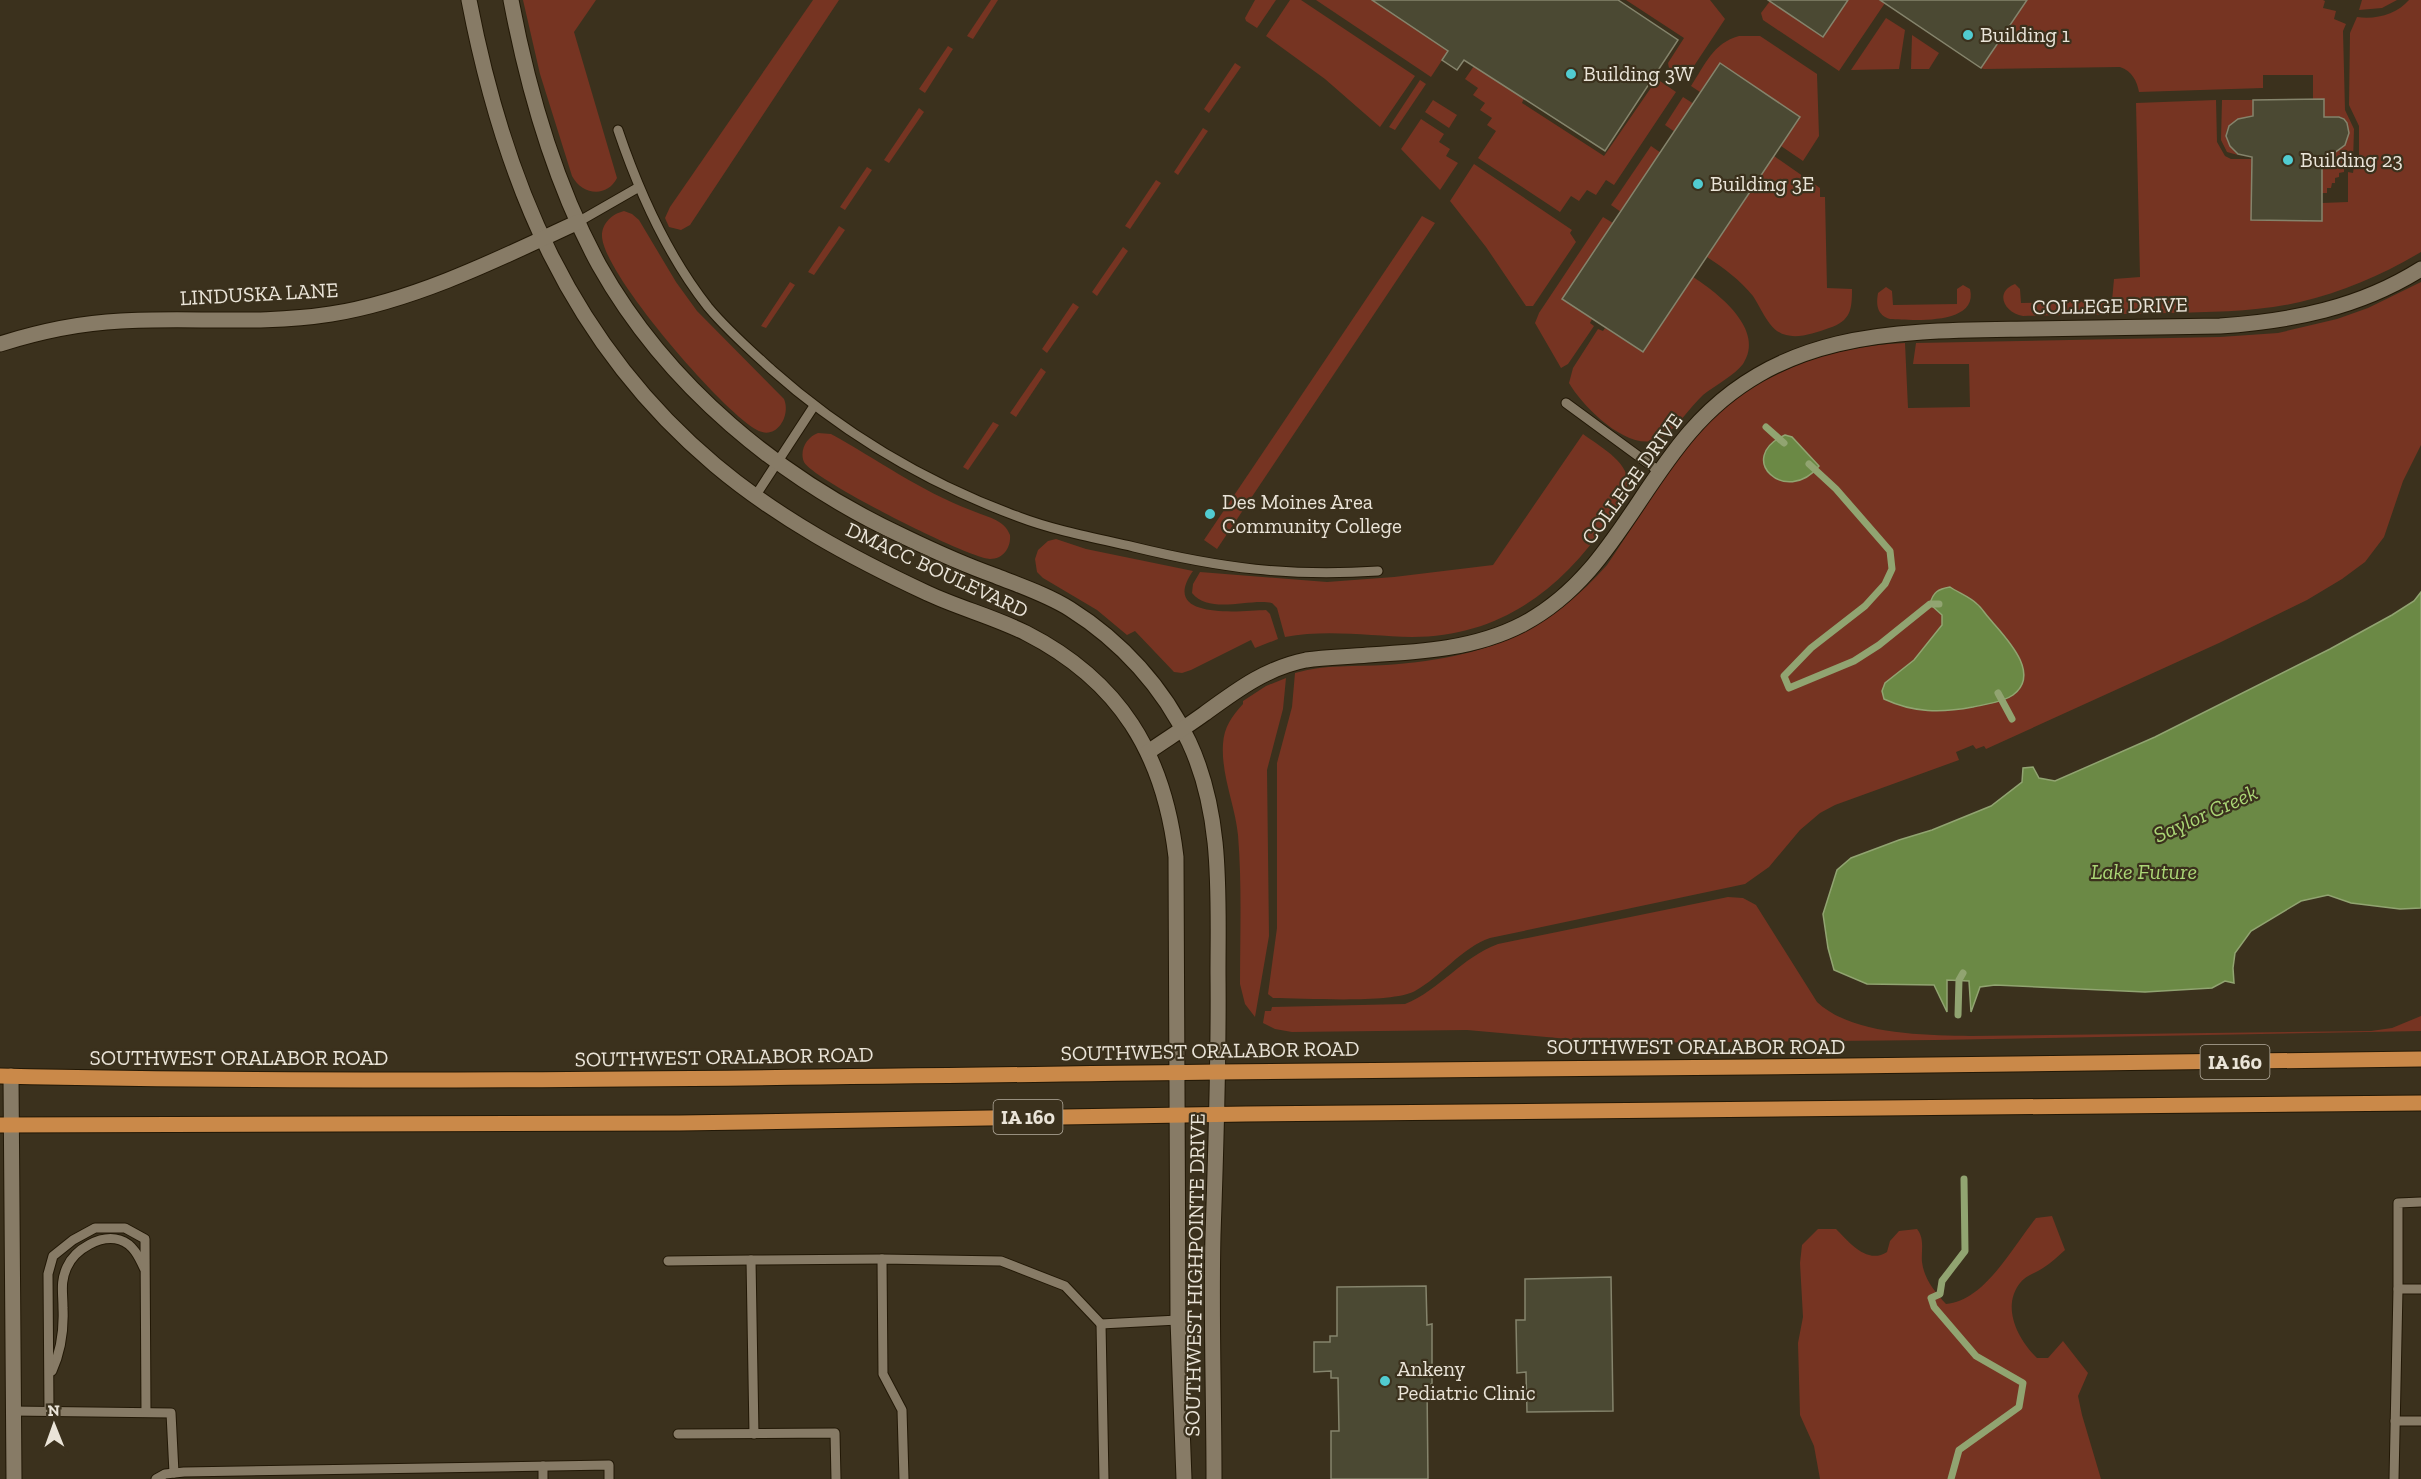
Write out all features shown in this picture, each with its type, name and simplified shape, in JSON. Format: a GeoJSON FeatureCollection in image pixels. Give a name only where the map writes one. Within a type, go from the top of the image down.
{"type":"FeatureCollection","features":[{"type":"Feature","properties":{"kind":"main road","name":"SOUTHWEST ORALABOR ROAD"},"geometry":{"type":"LineString","coordinates":[[6,1076],[267,1080],[536,1080],[1176,1072],[2050,1066],[2421,1059]]}},
{"type":"Feature","properties":{"kind":"main road","name":"IA 160"},"geometry":{"type":"LineString","coordinates":[[6,1125],[667,1123],[1217,1114],[2421,1103]]}},
{"type":"Feature","properties":{"kind":"street","name":"DMACC BOULEVARD"},"geometry":{"type":"LineString","coordinates":[[469,0],[504,138],[542,239],[579,309],[636,388],[716,466],[811,532],[878,570],[948,602],[1023,631],[1078,664],[1119,706],[1138,733],[1159,774],[1170,811],[1176,857],[1176,1072]]}},
{"type":"Feature","properties":{"kind":"street","name":"DMACC BOULEVARD"},"geometry":{"type":"LineString","coordinates":[[511,0],[547,142],[578,222],[613,287],[654,346],[697,394],[778,463],[862,516],[899,535],[1069,608],[1123,649],[1164,697],[1183,729],[1205,784],[1215,834],[1218,886],[1219,1072]]}},
{"type":"Feature","properties":{"kind":"street","name":"LINDUSKA LANE"},"geometry":{"type":"LineString","coordinates":[[0,344],[50,331],[96,324],[170,320],[252,320],[330,315],[406,296],[578,222]]}},
{"type":"Feature","properties":{"kind":"street","name":"COLLEGE DRIVE"},"geometry":{"type":"LineString","coordinates":[[1149,752],[1246,683],[1269,671],[1306,660],[1418,653],[1454,647],[1489,638],[1521,625],[1565,596],[1590,571],[1691,430],[1736,389],[1776,365],[1838,342],[1897,332],[2220,326],[2271,322],[2322,311],[2361,299],[2421,269]]}},
{"type":"Feature","properties":{"kind":"street","name":"SOUTHWEST HIGHPOINTE DRIVE"},"geometry":{"type":"LineString","coordinates":[[1176,1072],[1178,1320],[1184,1479]]}},
{"type":"Feature","properties":{"kind":"street","name":"SOUTHWEST HIGHPOINTE DRIVE"},"geometry":{"type":"LineString","coordinates":[[1214,1479],[1213,1242],[1219,1072]]}},
{"type":"Feature","properties":{"kind":"street"},"geometry":{"type":"LineString","coordinates":[[6,1076],[14,1479]]}},
{"type":"Feature","properties":{"kind":"lane"},"geometry":{"type":"LineString","coordinates":[[618,130],[639,187],[665,240],[708,306],[734,336],[814,406],[925,476],[1021,518],[1163,555],[1252,569],[1306,574],[1378,571]]}},
{"type":"Feature","properties":{"kind":"lane"},"geometry":{"type":"LineString","coordinates":[[578,222],[639,187]]}},
{"type":"Feature","properties":{"kind":"lane"},"geometry":{"type":"LineString","coordinates":[[1566,403],[1660,472]]}},
{"type":"Feature","properties":{"kind":"lane"},"geometry":{"type":"LineString","coordinates":[[756,495],[814,406]]}},
{"type":"Feature","properties":{"kind":"lane"},"geometry":{"type":"LineString","coordinates":[[2394,1479],[2398,1203],[2421,1202]]}},
{"type":"Feature","properties":{"kind":"lane"},"geometry":{"type":"LineString","coordinates":[[49,1412],[48,1274],[53,1256],[73,1240],[95,1228],[125,1228],[145,1239],[146,1412]]}},
{"type":"Feature","properties":{"kind":"lane"},"geometry":{"type":"LineString","coordinates":[[50,1374],[60,1353],[63,1309],[61,1282],[68,1264],[80,1250],[98,1240],[121,1240],[136,1252],[146,1272]]}},
{"type":"Feature","properties":{"kind":"lane"},"geometry":{"type":"LineString","coordinates":[[882,1259],[883,1374],[902,1410],[904,1479]]}},
{"type":"Feature","properties":{"kind":"lane"},"geometry":{"type":"LineString","coordinates":[[668,1261],[882,1259],[1001,1261],[1065,1286],[1101,1324],[1104,1479]]}},
{"type":"Feature","properties":{"kind":"lane"},"geometry":{"type":"LineString","coordinates":[[751,1260],[754,1434]]}},
{"type":"Feature","properties":{"kind":"lane"},"geometry":{"type":"LineString","coordinates":[[2398,1289],[2421,1289]]}},
{"type":"Feature","properties":{"kind":"lane"},"geometry":{"type":"LineString","coordinates":[[1101,1324],[1178,1320]]}},
{"type":"Feature","properties":{"kind":"lane"},"geometry":{"type":"LineString","coordinates":[[12,1412],[171,1413],[174,1473]]}},
{"type":"Feature","properties":{"kind":"lane"},"geometry":{"type":"LineString","coordinates":[[2395,1421],[2421,1421]]}},
{"type":"Feature","properties":{"kind":"lane"},"geometry":{"type":"LineString","coordinates":[[678,1434],[835,1433],[836,1479]]}},
{"type":"Feature","properties":{"kind":"lane"},"geometry":{"type":"LineString","coordinates":[[156,1479],[165,1474],[174,1473],[351,1474],[408,1468],[609,1465],[609,1479]]}},
{"type":"Feature","properties":{"kind":"lane"},"geometry":{"type":"LineString","coordinates":[[543,1466],[543,1479]]}},
{"type":"Feature","properties":{"kind":"lane"},"geometry":{"type":"LineString","coordinates":[[477,1467],[477,1479]]}},
{"type":"Feature","properties":{"kind":"lane"},"geometry":{"type":"LineString","coordinates":[[408,1468],[409,1479]]}},
{"type":"Feature","properties":{"kind":"shaded area"},"geometry":{"type":"Polygon","coordinates":[[[523,0],[596,0],[574,32],[617,178],[607,189],[594,192],[588,190],[576,182],[572,176],[540,74],[523,0]]]}},
{"type":"Feature","properties":{"kind":"shaded area"},"geometry":{"type":"Polygon","coordinates":[[[813,0],[839,0],[690,225],[681,230],[669,227],[665,218],[670,207],[813,0]]]}},
{"type":"Feature","properties":{"kind":"shaded area"},"geometry":{"type":"Polygon","coordinates":[[[991,0],[998,0],[973,39],[967,36],[991,0]]]}},
{"type":"Feature","properties":{"kind":"shaded area"},"geometry":{"type":"Polygon","coordinates":[[[1255,0],[1276,0],[1257,28],[1245,18],[1255,0]]]}},
{"type":"Feature","properties":{"kind":"shaded area"},"geometry":{"type":"Polygon","coordinates":[[[1290,0],[1301,0],[1415,76],[1380,127],[1325,79],[1266,36],[1290,0]]]}},
{"type":"Feature","properties":{"kind":"shaded area"},"geometry":{"type":"Polygon","coordinates":[[[1316,0],[1374,0],[1448,51],[1431,77],[1316,0]]]}},
{"type":"Feature","properties":{"kind":"shaded area"},"geometry":{"type":"Polygon","coordinates":[[[1626,0],[1710,0],[1725,19],[1688,75],[1679,75],[1669,68],[1668,63],[1684,38],[1626,0]]]}},
{"type":"Feature","properties":{"kind":"shaded area"},"geometry":{"type":"Polygon","coordinates":[[[1848,0],[1880,0],[1885,3],[1839,71],[1763,20],[1761,13],[1770,1],[1823,37],[1848,0]]]}},
{"type":"Feature","properties":{"kind":"shaded area"},"geometry":{"type":"Polygon","coordinates":[[[2027,0],[2323,0],[2325,1],[2323,8],[2336,11],[2334,19],[2346,24],[2343,31],[2345,110],[2354,129],[2353,162],[2349,162],[2349,167],[2344,167],[2344,172],[2339,173],[2339,177],[2335,178],[2335,183],[2332,183],[2331,188],[2327,188],[2327,193],[2322,193],[2322,160],[2343,146],[2348,129],[2344,120],[2339,117],[2324,117],[2324,99],[2313,99],[2313,75],[2263,75],[2263,88],[2139,92],[2133,77],[2120,67],[1981,68],[2027,0]]]}},
{"type":"Feature","properties":{"kind":"shaded area"},"geometry":{"type":"Polygon","coordinates":[[[2362,0],[2397,0],[2382,8],[2359,10],[2362,0]]]}},
{"type":"Feature","properties":{"kind":"shaded area"},"geometry":{"type":"Polygon","coordinates":[[[2409,0],[2421,0],[2421,252],[2347,288],[2300,302],[2267,308],[2218,312],[2023,316],[2007,307],[2003,297],[2005,292],[2015,284],[2020,289],[2021,303],[2112,301],[2114,279],[2140,277],[2136,103],[2216,100],[2217,142],[2225,156],[2231,159],[2252,159],[2322,203],[2348,202],[2348,172],[2353,173],[2354,166],[2359,166],[2359,126],[2349,105],[2350,33],[2357,17],[2371,18],[2386,15],[2409,0]]]}},
{"type":"Feature","properties":{"kind":"shaded area"},"geometry":{"type":"Polygon","coordinates":[[[1886,18],[1905,30],[1899,69],[1851,70],[1886,18]]]}},
{"type":"Feature","properties":{"kind":"shaded area"},"geometry":{"type":"Polygon","coordinates":[[[1912,35],[1939,53],[1929,69],[1911,69],[1912,35]]]}},
{"type":"Feature","properties":{"kind":"shaded area"},"geometry":{"type":"Polygon","coordinates":[[[1739,36],[1760,36],[1817,74],[1819,136],[1803,161],[1781,146],[1800,117],[1720,63],[1700,92],[1691,86],[1716,49],[1730,39],[1739,36]]]}},
{"type":"Feature","properties":{"kind":"shaded area"},"geometry":{"type":"Polygon","coordinates":[[[948,46],[953,49],[925,93],[919,89],[948,46]]]}},
{"type":"Feature","properties":{"kind":"shaded area"},"geometry":{"type":"Polygon","coordinates":[[[1235,63],[1241,67],[1209,113],[1204,109],[1235,63]]]}},
{"type":"Feature","properties":{"kind":"shaded area"},"geometry":{"type":"Polygon","coordinates":[[[1474,66],[1524,98],[1522,103],[1604,156],[1657,79],[1676,92],[1614,185],[1606,180],[1596,195],[1587,190],[1579,201],[1571,196],[1560,212],[1478,158],[1496,131],[1487,125],[1492,118],[1480,110],[1485,103],[1473,95],[1478,88],[1465,79],[1474,66]]]}},
{"type":"Feature","properties":{"kind":"shaded area"},"geometry":{"type":"Polygon","coordinates":[[[1420,80],[1426,84],[1395,130],[1389,127],[1420,80]]]}},
{"type":"Feature","properties":{"kind":"shaded area"},"geometry":{"type":"Polygon","coordinates":[[[1683,97],[1694,104],[1675,132],[1665,125],[1683,97]]]}},
{"type":"Feature","properties":{"kind":"shaded area"},"geometry":{"type":"Polygon","coordinates":[[[1433,100],[1457,115],[1449,128],[1425,112],[1433,100]]]}},
{"type":"Feature","properties":{"kind":"shaded area"},"geometry":{"type":"Polygon","coordinates":[[[2222,100],[2253,100],[2253,118],[2243,119],[2230,125],[2227,129],[2228,141],[2238,155],[2227,152],[2221,140],[2222,100]]]}},
{"type":"Feature","properties":{"kind":"shaded area"},"geometry":{"type":"Polygon","coordinates":[[[919,108],[924,112],[889,163],[884,160],[919,108]]]}},
{"type":"Feature","properties":{"kind":"shaded area"},"geometry":{"type":"Polygon","coordinates":[[[1421,119],[1444,134],[1439,142],[1450,149],[1446,156],[1458,163],[1440,190],[1401,149],[1421,119]]]}},
{"type":"Feature","properties":{"kind":"shaded area"},"geometry":{"type":"Polygon","coordinates":[[[1203,128],[1208,131],[1178,175],[1174,172],[1203,128]]]}},
{"type":"Feature","properties":{"kind":"shaded area"},"geometry":{"type":"Polygon","coordinates":[[[1651,146],[1661,153],[1621,212],[1611,205],[1651,146]]]}},
{"type":"Feature","properties":{"kind":"shaded area"},"geometry":{"type":"Polygon","coordinates":[[[1774,156],[1820,188],[1820,197],[1825,197],[1827,288],[1852,289],[1851,308],[1842,322],[1805,335],[1790,336],[1776,330],[1748,290],[1707,257],[1774,156]]]}},
{"type":"Feature","properties":{"kind":"shaded area"},"geometry":{"type":"Polygon","coordinates":[[[1474,164],[1572,230],[1570,233],[1576,242],[1533,306],[1526,306],[1486,247],[1450,201],[1474,164]]]}},
{"type":"Feature","properties":{"kind":"shaded area"},"geometry":{"type":"Polygon","coordinates":[[[867,167],[872,170],[845,210],[840,207],[867,167]]]}},
{"type":"Feature","properties":{"kind":"shaded area"},"geometry":{"type":"Polygon","coordinates":[[[1156,180],[1161,183],[1130,229],[1125,226],[1156,180]]]}},
{"type":"Feature","properties":{"kind":"shaded area"},"geometry":{"type":"Polygon","coordinates":[[[624,211],[639,220],[676,282],[697,311],[784,399],[786,412],[781,425],[776,429],[771,432],[757,430],[719,397],[667,340],[622,280],[608,255],[602,231],[608,220],[624,211]]]}},
{"type":"Feature","properties":{"kind":"shaded area"},"geometry":{"type":"Polygon","coordinates":[[[1422,216],[1435,223],[1217,549],[1204,540],[1422,216]]]}},
{"type":"Feature","properties":{"kind":"shaded area"},"geometry":{"type":"Polygon","coordinates":[[[1603,217],[1613,223],[1562,299],[1592,319],[1590,323],[1594,326],[1568,364],[1561,368],[1535,323],[1539,313],[1603,217]]]}},
{"type":"Feature","properties":{"kind":"shaded area"},"geometry":{"type":"Polygon","coordinates":[[[839,226],[845,230],[814,275],[808,272],[839,226]]]}},
{"type":"Feature","properties":{"kind":"shaded area"},"geometry":{"type":"Polygon","coordinates":[[[1123,247],[1128,251],[1097,296],[1092,292],[1123,247]]]}},
{"type":"Feature","properties":{"kind":"shaded area"},"geometry":{"type":"Polygon","coordinates":[[[1693,277],[1715,293],[1736,314],[1748,338],[1748,351],[1743,364],[1703,395],[1667,434],[1649,442],[1636,440],[1609,426],[1585,404],[1569,383],[1573,368],[1598,329],[1603,331],[1605,328],[1643,352],[1693,277]]]}},
{"type":"Feature","properties":{"kind":"shaded area"},"geometry":{"type":"Polygon","coordinates":[[[790,282],[795,285],[766,328],[761,326],[790,282]]]}},
{"type":"Feature","properties":{"kind":"shaded area"},"geometry":{"type":"Polygon","coordinates":[[[2421,282],[2421,445],[2403,481],[2384,537],[2365,562],[2342,579],[2307,600],[2219,643],[1986,749],[1984,746],[1976,749],[1973,745],[1956,752],[1959,760],[1835,805],[1820,813],[1800,830],[1769,867],[1745,884],[1490,938],[1470,948],[1425,985],[1403,995],[1368,999],[1326,999],[1273,998],[1268,994],[1277,928],[1277,763],[1292,707],[1295,673],[1329,667],[1386,665],[1451,657],[1508,639],[1534,626],[1559,610],[1583,590],[1607,565],[1692,441],[1736,399],[1761,383],[1816,358],[1875,345],[1905,343],[1908,408],[1970,407],[1969,364],[1913,364],[1916,343],[2220,337],[2278,333],[2337,319],[2368,308],[2421,282]]]}},
{"type":"Feature","properties":{"kind":"shaded area"},"geometry":{"type":"Polygon","coordinates":[[[1963,285],[1970,289],[1970,301],[1964,309],[1954,315],[1927,320],[1890,319],[1882,315],[1878,309],[1878,293],[1886,287],[1892,291],[1893,305],[1957,304],[1957,289],[1963,285]]]}},
{"type":"Feature","properties":{"kind":"shaded area"},"geometry":{"type":"Polygon","coordinates":[[[1073,303],[1079,307],[1047,353],[1042,349],[1073,303]]]}},
{"type":"Feature","properties":{"kind":"shaded area"},"geometry":{"type":"Polygon","coordinates":[[[1041,368],[1046,372],[1016,417],[1010,413],[1041,368]]]}},
{"type":"Feature","properties":{"kind":"shaded area"},"geometry":{"type":"Polygon","coordinates":[[[993,422],[999,425],[968,470],[963,467],[993,422]]]}},
{"type":"Feature","properties":{"kind":"shaded area"},"geometry":{"type":"Polygon","coordinates":[[[818,433],[831,434],[936,495],[1004,525],[1010,535],[1006,552],[990,559],[976,555],[924,533],[834,485],[804,462],[805,444],[818,433]]]}},
{"type":"Feature","properties":{"kind":"shaded area"},"geometry":{"type":"Polygon","coordinates":[[[1583,434],[1607,451],[1621,465],[1628,482],[1626,491],[1607,522],[1569,569],[1525,605],[1500,619],[1473,629],[1443,635],[1412,637],[1316,633],[1285,637],[1277,608],[1272,603],[1219,605],[1200,600],[1192,593],[1193,584],[1200,572],[1327,582],[1394,577],[1493,565],[1583,434]]]}},
{"type":"Feature","properties":{"kind":"shaded area"},"geometry":{"type":"Polygon","coordinates":[[[1056,539],[1086,549],[1193,571],[1185,587],[1186,598],[1194,606],[1223,611],[1266,610],[1270,614],[1278,639],[1255,648],[1251,640],[1191,670],[1182,673],[1174,672],[1135,631],[1127,635],[1097,610],[1043,578],[1037,572],[1035,559],[1038,550],[1048,541],[1056,539]]]}},
{"type":"Feature","properties":{"kind":"shaded area"},"geometry":{"type":"Polygon","coordinates":[[[1286,678],[1283,709],[1267,770],[1269,936],[1255,1017],[1245,1004],[1240,984],[1238,835],[1224,767],[1223,744],[1227,727],[1243,701],[1266,686],[1286,678]]]}},
{"type":"Feature","properties":{"kind":"shaded area"},"geometry":{"type":"Polygon","coordinates":[[[1728,897],[1743,898],[1756,905],[1817,1002],[1832,1013],[1849,1021],[1889,1031],[1970,1036],[2371,1031],[2392,1028],[2421,1016],[2421,1031],[1613,1043],[1467,1030],[1292,1032],[1275,1029],[1263,1023],[1265,1011],[1271,1011],[1272,1007],[1405,1004],[1429,991],[1473,957],[1498,944],[1728,897]]]}},
{"type":"Feature","properties":{"kind":"shaded area"},"geometry":{"type":"Polygon","coordinates":[[[2052,1216],[2065,1250],[2020,1283],[2014,1292],[2012,1313],[2018,1333],[2037,1358],[2048,1358],[2063,1341],[2088,1373],[2078,1396],[2101,1479],[1820,1479],[1814,1446],[1800,1415],[1798,1343],[1803,1317],[1800,1263],[1802,1245],[1818,1229],[1836,1229],[1859,1250],[1872,1256],[1880,1255],[1887,1252],[1890,1241],[1899,1231],[1917,1229],[1922,1241],[1922,1262],[1925,1274],[1934,1290],[1946,1304],[1960,1301],[1986,1283],[2036,1218],[2052,1216]]]}},
{"type":"Feature","properties":{"kind":"water"},"geometry":{"type":"Polygon","coordinates":[[[1785,435],[1792,437],[1819,466],[1806,477],[1793,482],[1780,480],[1771,475],[1765,466],[1764,455],[1770,445],[1785,435]]]}},
{"type":"Feature","properties":{"kind":"water"},"geometry":{"type":"Polygon","coordinates":[[[1950,587],[1979,606],[2011,644],[2022,665],[2024,676],[2021,686],[2013,695],[2004,700],[1950,710],[1917,709],[1884,699],[1882,691],[1885,683],[1914,660],[1942,625],[1942,615],[1930,604],[1937,592],[1950,587]]]}},
{"type":"Feature","properties":{"kind":"water","name":"Lake Future"},"geometry":{"type":"Polygon","coordinates":[[[2421,592],[2421,908],[2400,909],[2351,903],[2328,895],[2301,901],[2251,931],[2235,953],[2234,983],[2225,981],[2212,988],[2145,992],[1995,985],[1980,987],[1971,1012],[1969,981],[1947,980],[1947,1012],[1934,985],[1867,984],[1834,970],[1823,914],[1837,870],[1851,858],[1932,830],[1991,806],[2022,782],[2023,768],[2033,767],[2039,778],[2055,781],[2155,737],[2330,649],[2392,615],[2414,601],[2421,592]]]}},
{"type":"Feature","properties":{"kind":"building","name":"Building 3W"},"geometry":{"type":"Polygon","coordinates":[[[1372,0],[1618,0],[1678,40],[1605,151],[1464,60],[1457,70],[1442,60],[1448,51],[1372,0]]]}},
{"type":"Feature","properties":{"kind":"building"},"geometry":{"type":"Polygon","coordinates":[[[1768,0],[1848,0],[1823,37],[1768,0]]]}},
{"type":"Feature","properties":{"kind":"building","name":"Building 1"},"geometry":{"type":"Polygon","coordinates":[[[1880,0],[2027,0],[1981,68],[1880,0]]]}},
{"type":"Feature","properties":{"kind":"building","name":"Building 3E"},"geometry":{"type":"Polygon","coordinates":[[[1720,63],[1800,117],[1643,352],[1562,299],[1720,63]]]}},
{"type":"Feature","properties":{"kind":"building","name":"Building 23"},"geometry":{"type":"Polygon","coordinates":[[[2324,99],[2324,117],[2344,119],[2349,133],[2345,145],[2322,162],[2322,221],[2251,220],[2252,157],[2238,154],[2230,146],[2226,136],[2229,126],[2238,119],[2253,116],[2253,100],[2324,99]]]}},
{"type":"Feature","properties":{"kind":"building"},"geometry":{"type":"Polygon","coordinates":[[[1611,1277],[1613,1411],[1527,1412],[1526,1372],[1517,1373],[1516,1320],[1525,1320],[1525,1279],[1611,1277]]]}},
{"type":"Feature","properties":{"kind":"building","name":"Ankeny Pediatric Clinic"},"geometry":{"type":"Polygon","coordinates":[[[1426,1286],[1427,1325],[1432,1324],[1432,1384],[1427,1385],[1428,1479],[1331,1479],[1331,1431],[1339,1431],[1338,1378],[1331,1378],[1331,1371],[1314,1372],[1314,1342],[1330,1342],[1330,1336],[1337,1336],[1337,1287],[1426,1286]]]}},
{"type":"Feature","properties":{"kind":"waterway"},"geometry":{"type":"LineString","coordinates":[[1766,427],[1784,443]]}},
{"type":"Feature","properties":{"kind":"waterway"},"geometry":{"type":"LineString","coordinates":[[1809,464],[1836,489],[1890,551],[1892,569],[1885,584],[1865,606],[1811,648],[1784,676],[1789,688],[1854,661],[1879,645],[1930,604],[1939,604]]}},
{"type":"Feature","properties":{"kind":"waterway"},"geometry":{"type":"LineString","coordinates":[[1998,693],[2012,719]]}},
{"type":"Feature","properties":{"kind":"waterway","name":"Saylor Creek"},"geometry":{"type":"LineString","coordinates":[[1958,1015],[1959,980],[1963,973]]}},
{"type":"Feature","properties":{"kind":"waterway","name":"Saylor Creek"},"geometry":{"type":"LineString","coordinates":[[1951,1479],[1959,1450],[2019,1407],[2023,1383],[1976,1356],[1934,1307],[1931,1298],[1940,1294],[1942,1281],[1965,1251],[1964,1179]]}},
{"type":"Feature","properties":{"kind":"place","name":"Building 1"},"geometry":{"type":"Point","coordinates":[1968,35]}},
{"type":"Feature","properties":{"kind":"place","name":"Building 3W"},"geometry":{"type":"Point","coordinates":[1571,74]}},
{"type":"Feature","properties":{"kind":"place","name":"Building 23"},"geometry":{"type":"Point","coordinates":[2288,160]}},
{"type":"Feature","properties":{"kind":"place","name":"Building 3E"},"geometry":{"type":"Point","coordinates":[1698,184]}},
{"type":"Feature","properties":{"kind":"place","name":"Des Moines Area Community College"},"geometry":{"type":"Point","coordinates":[1210,514]}},
{"type":"Feature","properties":{"kind":"place","name":"Ankeny Pediatric Clinic"},"geometry":{"type":"Point","coordinates":[1385,1381]}}]}
